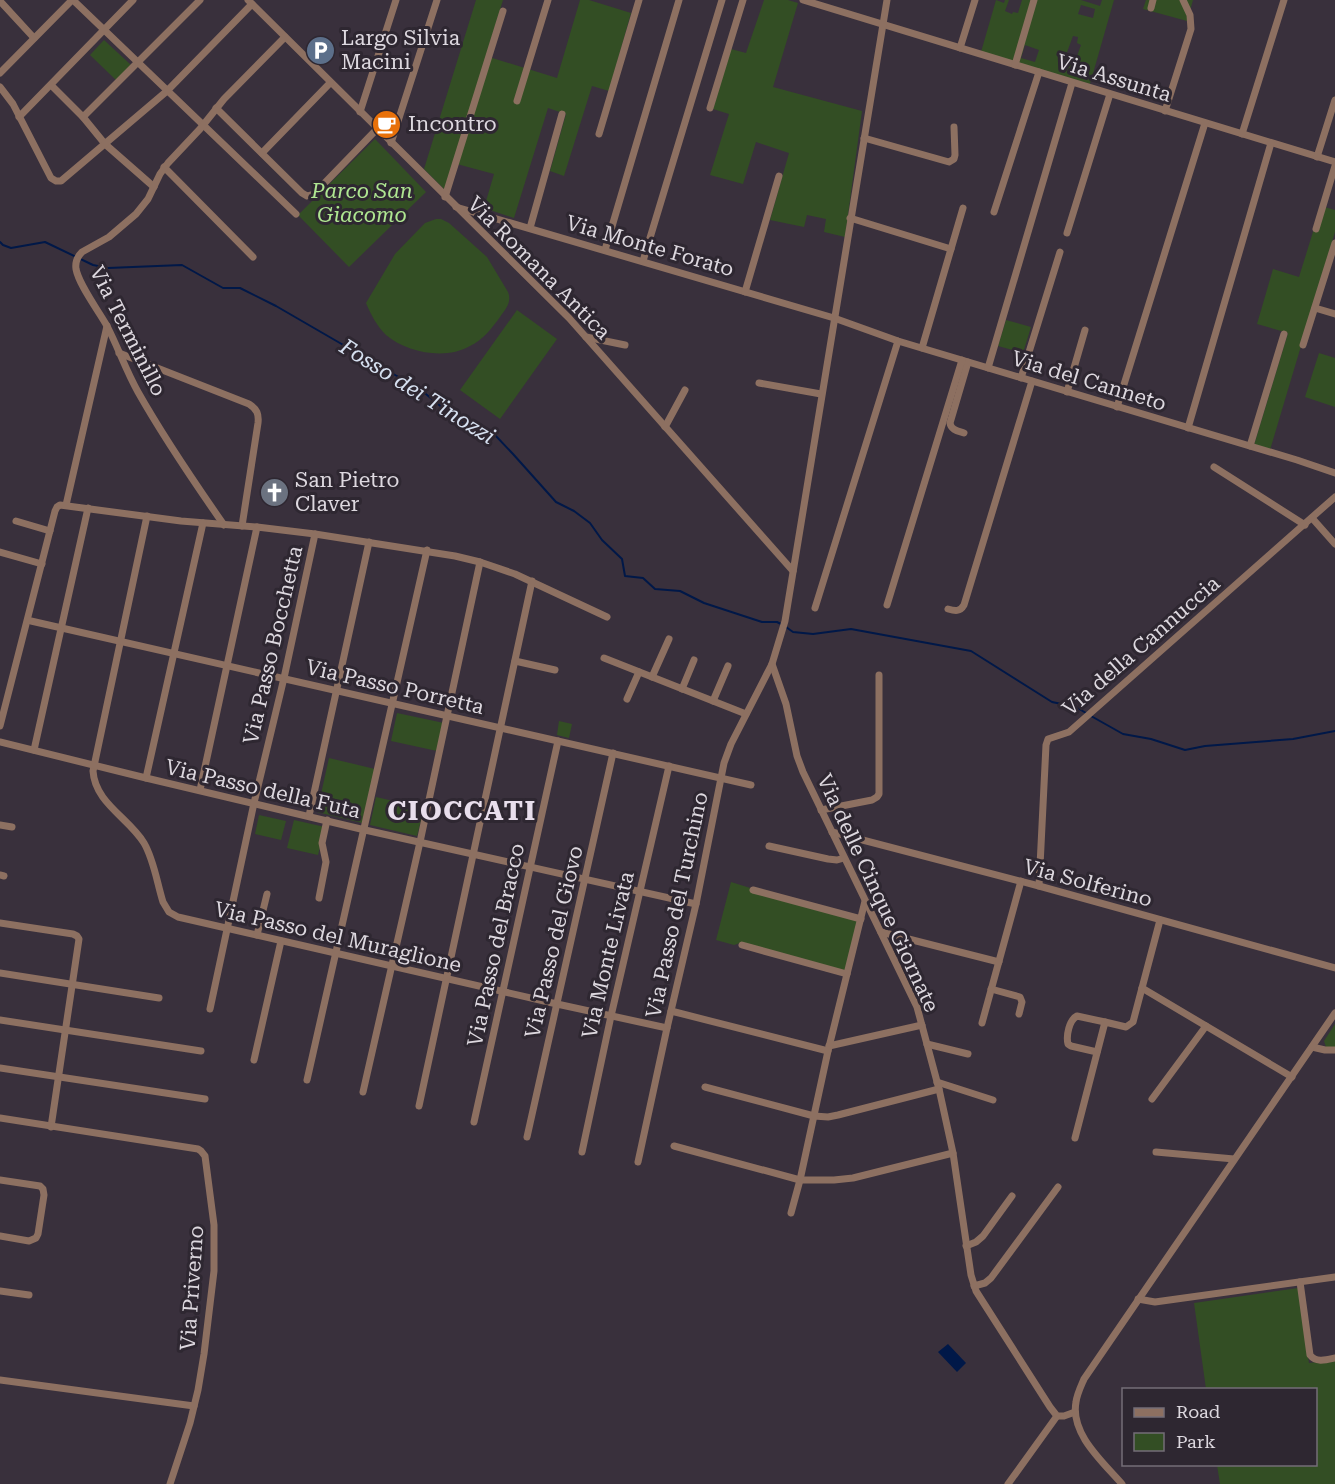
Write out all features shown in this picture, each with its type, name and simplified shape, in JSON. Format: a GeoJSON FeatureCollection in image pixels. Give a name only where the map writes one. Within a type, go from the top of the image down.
{"type":"FeatureCollection","features":[{"type":"Feature","properties":{"kind":"street"},"geometry":{"type":"LineString","coordinates":[[0,73],[72,0],[296,214]]}},
{"type":"Feature","properties":{"kind":"street"},"geometry":{"type":"LineString","coordinates":[[19,117],[134,0]]}},
{"type":"Feature","properties":{"kind":"street"},"geometry":{"type":"LineString","coordinates":[[82,117],[200,0]]}},
{"type":"Feature","properties":{"kind":"street"},"geometry":{"type":"LineString","coordinates":[[360,112],[396,0]]}},
{"type":"Feature","properties":{"kind":"street"},"geometry":{"type":"LineString","coordinates":[[392,143],[437,0]]}},
{"type":"Feature","properties":{"kind":"street"},"geometry":{"type":"LineString","coordinates":[[517,101],[548,0]]}},
{"type":"Feature","properties":{"kind":"street"},"geometry":{"type":"LineString","coordinates":[[599,134],[639,0]]}},
{"type":"Feature","properties":{"kind":"street"},"geometry":{"type":"LineString","coordinates":[[605,250],[679,0]]}},
{"type":"Feature","properties":{"kind":"street"},"geometry":{"type":"LineString","coordinates":[[643,261],[722,0]]}},
{"type":"Feature","properties":{"kind":"street"},"geometry":{"type":"LineString","coordinates":[[710,108],[743,0]]}},
{"type":"Feature","properties":{"kind":"street","name":"Via Assunta"},"geometry":{"type":"LineString","coordinates":[[803,0],[1335,164]]}},
{"type":"Feature","properties":{"kind":"street","name":"Via Passo del Turchino"},"geometry":{"type":"LineString","coordinates":[[638,1162],[696,904],[721,778],[729,750],[772,664],[785,621],[887,0]]}},
{"type":"Feature","properties":{"kind":"street"},"geometry":{"type":"LineString","coordinates":[[960,48],[975,0]]}},
{"type":"Feature","properties":{"kind":"street"},"geometry":{"type":"LineString","coordinates":[[1014,65],[1034,0]]}},
{"type":"Feature","properties":{"kind":"street"},"geometry":{"type":"LineString","coordinates":[[1151,8],[1153,0]]}},
{"type":"Feature","properties":{"kind":"street"},"geometry":{"type":"LineString","coordinates":[[1165,111],[1191,29],[1189,12],[1183,0]]}},
{"type":"Feature","properties":{"kind":"street"},"geometry":{"type":"LineString","coordinates":[[1242,134],[1284,0]]}},
{"type":"Feature","properties":{"kind":"street"},"geometry":{"type":"LineString","coordinates":[[0,1],[34,38]]}},
{"type":"Feature","properties":{"kind":"street"},"geometry":{"type":"LineString","coordinates":[[0,87],[10,100],[50,177],[56,182],[64,179],[167,91],[250,2]]}},
{"type":"Feature","properties":{"kind":"street","name":"Via Romana Antica"},"geometry":{"type":"LineString","coordinates":[[250,2],[565,314],[793,571]]}},
{"type":"Feature","properties":{"kind":"street"},"geometry":{"type":"LineString","coordinates":[[445,197],[503,11]]}},
{"type":"Feature","properties":{"kind":"street","name":"Via Terminillo"},"geometry":{"type":"LineString","coordinates":[[224,525],[143,400],[107,326],[79,278],[76,268],[78,258],[131,220],[147,202],[164,167],[203,126],[216,108],[285,37]]}},
{"type":"Feature","properties":{"kind":"street"},"geometry":{"type":"LineString","coordinates":[[994,212],[1039,72]]}},
{"type":"Feature","properties":{"kind":"street"},"geometry":{"type":"LineString","coordinates":[[262,153],[330,83]]}},
{"type":"Feature","properties":{"kind":"street"},"geometry":{"type":"LineString","coordinates":[[988,368],[1072,83]]}},
{"type":"Feature","properties":{"kind":"street"},"geometry":{"type":"LineString","coordinates":[[51,84],[105,144],[154,187]]}},
{"type":"Feature","properties":{"kind":"street"},"geometry":{"type":"LineString","coordinates":[[1066,232],[1110,94]]}},
{"type":"Feature","properties":{"kind":"street"},"geometry":{"type":"LineString","coordinates":[[1317,157],[1335,100]]}},
{"type":"Feature","properties":{"kind":"street"},"geometry":{"type":"LineString","coordinates":[[216,108],[302,193],[309,196],[314,194],[377,129]]}},
{"type":"Feature","properties":{"kind":"street"},"geometry":{"type":"LineString","coordinates":[[530,228],[562,114]]}},
{"type":"Feature","properties":{"kind":"street"},"geometry":{"type":"LineString","coordinates":[[1117,407],[1204,123]]}},
{"type":"Feature","properties":{"kind":"street"},"geometry":{"type":"LineString","coordinates":[[864,138],[949,162],[955,157],[954,128]]}},
{"type":"Feature","properties":{"kind":"street"},"geometry":{"type":"LineString","coordinates":[[1188,428],[1271,143]]}},
{"type":"Feature","properties":{"kind":"street"},"geometry":{"type":"LineString","coordinates":[[1316,229],[1335,164]]}},
{"type":"Feature","properties":{"kind":"street"},"geometry":{"type":"LineString","coordinates":[[164,167],[253,257]]}},
{"type":"Feature","properties":{"kind":"street"},"geometry":{"type":"LineString","coordinates":[[745,292],[779,176]]}},
{"type":"Feature","properties":{"kind":"street","name":"Via Monte Forato"},"geometry":{"type":"LineString","coordinates":[[456,207],[834,318]]}},
{"type":"Feature","properties":{"kind":"street"},"geometry":{"type":"LineString","coordinates":[[922,348],[963,208]]}},
{"type":"Feature","properties":{"kind":"street"},"geometry":{"type":"LineString","coordinates":[[850,218],[951,249]]}},
{"type":"Feature","properties":{"kind":"street"},"geometry":{"type":"LineString","coordinates":[[1303,345],[1335,243]]}},
{"type":"Feature","properties":{"kind":"street"},"geometry":{"type":"LineString","coordinates":[[1021,378],[1060,252]]}},
{"type":"Feature","properties":{"kind":"street"},"geometry":{"type":"LineString","coordinates":[[1315,308],[1335,314]]}},
{"type":"Feature","properties":{"kind":"street","name":"Via del Canneto"},"geometry":{"type":"LineString","coordinates":[[834,318],[898,341],[1335,473]]}},
{"type":"Feature","properties":{"kind":"street"},"geometry":{"type":"LineString","coordinates":[[0,726],[55,510],[62,505],[107,326]]}},
{"type":"Feature","properties":{"kind":"street"},"geometry":{"type":"LineString","coordinates":[[1067,392],[1085,330]]}},
{"type":"Feature","properties":{"kind":"street"},"geometry":{"type":"LineString","coordinates":[[1250,446],[1284,334]]}},
{"type":"Feature","properties":{"kind":"street"},"geometry":{"type":"LineString","coordinates":[[586,338],[625,345]]}},
{"type":"Feature","properties":{"kind":"street"},"geometry":{"type":"LineString","coordinates":[[815,608],[898,341]]}},
{"type":"Feature","properties":{"kind":"street"},"geometry":{"type":"LineString","coordinates":[[119,352],[249,404],[256,410],[258,423],[242,526]]}},
{"type":"Feature","properties":{"kind":"street"},"geometry":{"type":"LineString","coordinates":[[964,433],[954,430],[950,423],[965,361]]}},
{"type":"Feature","properties":{"kind":"street"},"geometry":{"type":"LineString","coordinates":[[887,605],[965,361]]}},
{"type":"Feature","properties":{"kind":"street"},"geometry":{"type":"LineString","coordinates":[[948,609],[957,611],[964,605],[1032,381]]}},
{"type":"Feature","properties":{"kind":"street"},"geometry":{"type":"LineString","coordinates":[[759,383],[821,394]]}},
{"type":"Feature","properties":{"kind":"street"},"geometry":{"type":"LineString","coordinates":[[665,428],[685,390]]}},
{"type":"Feature","properties":{"kind":"street"},"geometry":{"type":"LineString","coordinates":[[1214,467],[1305,525]]}},
{"type":"Feature","properties":{"kind":"street","name":"Via della Cannuccia"},"geometry":{"type":"LineString","coordinates":[[1039,886],[1046,743],[1051,737],[1067,733],[1335,497]]}},
{"type":"Feature","properties":{"kind":"street"},"geometry":{"type":"LineString","coordinates":[[62,505],[202,523],[315,534],[427,550],[480,562],[532,581],[607,617]]}},
{"type":"Feature","properties":{"kind":"street"},"geometry":{"type":"LineString","coordinates":[[34,750],[88,508]]}},
{"type":"Feature","properties":{"kind":"street"},"geometry":{"type":"LineString","coordinates":[[93,765],[147,516]]}},
{"type":"Feature","properties":{"kind":"street"},"geometry":{"type":"LineString","coordinates":[[1312,518],[1335,544]]}},
{"type":"Feature","properties":{"kind":"street"},"geometry":{"type":"LineString","coordinates":[[16,521],[51,531]]}},
{"type":"Feature","properties":{"kind":"street"},"geometry":{"type":"LineString","coordinates":[[146,778],[202,523]]}},
{"type":"Feature","properties":{"kind":"street"},"geometry":{"type":"LineString","coordinates":[[200,790],[257,527]]}},
{"type":"Feature","properties":{"kind":"street","name":"Via Passo Bocchetta"},"geometry":{"type":"LineString","coordinates":[[210,1009],[315,534]]}},
{"type":"Feature","properties":{"kind":"street"},"geometry":{"type":"LineString","coordinates":[[309,816],[369,542]]}},
{"type":"Feature","properties":{"kind":"street"},"geometry":{"type":"LineString","coordinates":[[308,1080],[427,550]]}},
{"type":"Feature","properties":{"kind":"street"},"geometry":{"type":"LineString","coordinates":[[0,552],[42,564]]}},
{"type":"Feature","properties":{"kind":"street"},"geometry":{"type":"LineString","coordinates":[[363,1092],[448,716],[480,562]]}},
{"type":"Feature","properties":{"kind":"street"},"geometry":{"type":"LineString","coordinates":[[419,1106],[532,581]]}},
{"type":"Feature","properties":{"kind":"street","name":"Via Passo Porretta"},"geometry":{"type":"LineString","coordinates":[[31,621],[751,785]]}},
{"type":"Feature","properties":{"kind":"street"},"geometry":{"type":"LineString","coordinates":[[652,677],[669,639]]}},
{"type":"Feature","properties":{"kind":"street"},"geometry":{"type":"LineString","coordinates":[[604,658],[746,714]]}},
{"type":"Feature","properties":{"kind":"street"},"geometry":{"type":"LineString","coordinates":[[682,689],[694,660]]}},
{"type":"Feature","properties":{"kind":"street"},"geometry":{"type":"LineString","coordinates":[[515,661],[555,670]]}},
{"type":"Feature","properties":{"kind":"street","name":"Via delle Cinque Giornate"},"geometry":{"type":"LineString","coordinates":[[772,664],[788,711],[800,764],[915,1000],[953,1153],[969,1270],[974,1286],[1057,1416]]}},
{"type":"Feature","properties":{"kind":"street"},"geometry":{"type":"LineString","coordinates":[[713,701],[728,666]]}},
{"type":"Feature","properties":{"kind":"street"},"geometry":{"type":"LineString","coordinates":[[627,699],[639,672]]}},
{"type":"Feature","properties":{"kind":"street"},"geometry":{"type":"LineString","coordinates":[[821,810],[872,800],[879,794],[879,675]]}},
{"type":"Feature","properties":{"kind":"street","name":"Via Passo del Bracco"},"geometry":{"type":"LineString","coordinates":[[474,1122],[558,741]]}},
{"type":"Feature","properties":{"kind":"street","name":"Via Passo della Futa"},"geometry":{"type":"LineString","coordinates":[[0,742],[365,830],[696,904]]}},
{"type":"Feature","properties":{"kind":"street","name":"Via Passo del Giovo"},"geometry":{"type":"LineString","coordinates":[[527,1137],[613,753]]}},
{"type":"Feature","properties":{"kind":"street","name":"Via Passo del Muraglione"},"geometry":{"type":"LineString","coordinates":[[93,765],[93,779],[100,794],[141,838],[165,907],[176,916],[667,1028]]}},
{"type":"Feature","properties":{"kind":"street","name":"Via Monte Livata"},"geometry":{"type":"LineString","coordinates":[[582,1152],[669,766]]}},
{"type":"Feature","properties":{"kind":"street"},"geometry":{"type":"LineString","coordinates":[[319,898],[326,864],[322,843],[327,820]]}},
{"type":"Feature","properties":{"kind":"street"},"geometry":{"type":"LineString","coordinates":[[0,825],[12,827]]}},
{"type":"Feature","properties":{"kind":"street","name":"Via Solferino"},"geometry":{"type":"LineString","coordinates":[[832,832],[1021,881],[1335,968]]}},
{"type":"Feature","properties":{"kind":"street"},"geometry":{"type":"LineString","coordinates":[[769,846],[828,860],[844,858]]}},
{"type":"Feature","properties":{"kind":"street"},"geometry":{"type":"LineString","coordinates":[[982,1023],[1021,881]]}},
{"type":"Feature","properties":{"kind":"street"},"geometry":{"type":"LineString","coordinates":[[753,890],[861,919]]}},
{"type":"Feature","properties":{"kind":"street"},"geometry":{"type":"LineString","coordinates":[[257,935],[267,894]]}},
{"type":"Feature","properties":{"kind":"street"},"geometry":{"type":"LineString","coordinates":[[791,1213],[865,901]]}},
{"type":"Feature","properties":{"kind":"street"},"geometry":{"type":"LineString","coordinates":[[1097,1053],[1068,1044],[1067,1038],[1071,1022],[1075,1017],[1080,1016],[1124,1027],[1132,1024],[1160,920]]}},
{"type":"Feature","properties":{"kind":"street"},"geometry":{"type":"LineString","coordinates":[[0,923],[73,934],[79,938],[51,1127]]}},
{"type":"Feature","properties":{"kind":"street"},"geometry":{"type":"LineString","coordinates":[[881,932],[999,962]]}},
{"type":"Feature","properties":{"kind":"street"},"geometry":{"type":"LineString","coordinates":[[254,1060],[281,941]]}},
{"type":"Feature","properties":{"kind":"street"},"geometry":{"type":"LineString","coordinates":[[742,945],[847,974]]}},
{"type":"Feature","properties":{"kind":"street"},"geometry":{"type":"LineString","coordinates":[[0,973],[159,998]]}},
{"type":"Feature","properties":{"kind":"street"},"geometry":{"type":"LineString","coordinates":[[1142,988],[1292,1077]]}},
{"type":"Feature","properties":{"kind":"street"},"geometry":{"type":"LineString","coordinates":[[991,989],[1020,997],[1022,1002],[1019,1014]]}},
{"type":"Feature","properties":{"kind":"street"},"geometry":{"type":"LineString","coordinates":[[671,1011],[829,1048],[922,1024]]}},
{"type":"Feature","properties":{"kind":"street"},"geometry":{"type":"LineString","coordinates":[[1122,1484],[1080,1431],[1075,1412],[1076,1400],[1085,1377],[1335,1013]]}},
{"type":"Feature","properties":{"kind":"street"},"geometry":{"type":"LineString","coordinates":[[0,1020],[201,1051]]}},
{"type":"Feature","properties":{"kind":"street"},"geometry":{"type":"LineString","coordinates":[[1075,1138],[1105,1022]]}},
{"type":"Feature","properties":{"kind":"street"},"geometry":{"type":"LineString","coordinates":[[1152,1099],[1206,1026]]}},
{"type":"Feature","properties":{"kind":"street"},"geometry":{"type":"LineString","coordinates":[[927,1044],[968,1054]]}},
{"type":"Feature","properties":{"kind":"street"},"geometry":{"type":"LineString","coordinates":[[1312,1047],[1335,1050]]}},
{"type":"Feature","properties":{"kind":"street"},"geometry":{"type":"LineString","coordinates":[[0,1068],[205,1099]]}},
{"type":"Feature","properties":{"kind":"street"},"geometry":{"type":"LineString","coordinates":[[705,1087],[825,1117],[938,1086],[993,1100]]}},
{"type":"Feature","properties":{"kind":"street","name":"Via Priverno"},"geometry":{"type":"LineString","coordinates":[[0,1118],[198,1149],[204,1154],[213,1210],[215,1255],[204,1354],[194,1406],[170,1484]]}},
{"type":"Feature","properties":{"kind":"street"},"geometry":{"type":"LineString","coordinates":[[674,1146],[800,1180],[830,1181],[853,1178],[953,1153]]}},
{"type":"Feature","properties":{"kind":"street"},"geometry":{"type":"LineString","coordinates":[[1156,1152],[1234,1159]]}},
{"type":"Feature","properties":{"kind":"street"},"geometry":{"type":"LineString","coordinates":[[0,1180],[38,1185],[44,1195],[36,1238],[29,1241],[0,1236]]}},
{"type":"Feature","properties":{"kind":"street"},"geometry":{"type":"LineString","coordinates":[[974,1286],[985,1283],[991,1278],[1058,1187]]}},
{"type":"Feature","properties":{"kind":"street"},"geometry":{"type":"LineString","coordinates":[[966,1246],[981,1238],[1012,1196]]}},
{"type":"Feature","properties":{"kind":"street"},"geometry":{"type":"LineString","coordinates":[[1138,1299],[1155,1302],[1335,1277]]}},
{"type":"Feature","properties":{"kind":"street"},"geometry":{"type":"LineString","coordinates":[[1300,1282],[1310,1355],[1318,1360],[1335,1358]]}},
{"type":"Feature","properties":{"kind":"street"},"geometry":{"type":"LineString","coordinates":[[0,1291],[29,1295]]}},
{"type":"Feature","properties":{"kind":"street"},"geometry":{"type":"LineString","coordinates":[[0,1380],[194,1406]]}},
{"type":"Feature","properties":{"kind":"street"},"geometry":{"type":"LineString","coordinates":[[1008,1484],[1057,1416],[1075,1412]]}},
{"type":"Feature","properties":{"kind":"green space"},"geometry":{"type":"Polygon","coordinates":[[[476,0],[503,0],[486,56],[557,78],[580,0],[589,0],[631,13],[609,91],[592,86],[564,176],[550,171],[566,114],[548,108],[514,218],[484,208],[494,174],[453,163],[445,190],[424,169],[476,0]]]}},
{"type":"Feature","properties":{"kind":"green space"},"geometry":{"type":"Polygon","coordinates":[[[764,0],[788,0],[798,3],[773,87],[862,111],[845,237],[824,232],[826,219],[807,215],[804,227],[770,220],[789,153],[756,142],[743,184],[710,175],[729,114],[713,109],[731,49],[746,53],[764,0]]]}},
{"type":"Feature","properties":{"kind":"green space"},"geometry":{"type":"Polygon","coordinates":[[[996,0],[1004,3],[1005,0],[1009,0],[1005,11],[1012,14],[1013,12],[1018,13],[1022,0],[1081,0],[1100,6],[1102,0],[1114,0],[1090,84],[981,52],[996,0]],[[1081,5],[1078,14],[1093,18],[1095,9],[1081,5]],[[1073,36],[1066,55],[1077,56],[1081,45],[1077,43],[1078,37],[1073,36]],[[1025,45],[1021,58],[1035,62],[1039,50],[1025,45]]]}},
{"type":"Feature","properties":{"kind":"green space"},"geometry":{"type":"Polygon","coordinates":[[[1146,0],[1193,0],[1187,21],[1143,9],[1146,0]]]}},
{"type":"Feature","properties":{"kind":"green space"},"geometry":{"type":"Polygon","coordinates":[[[104,40],[131,65],[117,81],[90,55],[104,40]]]}},
{"type":"Feature","properties":{"kind":"green space","name":"Parco San Giacomo"},"geometry":{"type":"Polygon","coordinates":[[[375,139],[426,192],[349,267],[298,215],[375,139]]]}},
{"type":"Feature","properties":{"kind":"green space"},"geometry":{"type":"Polygon","coordinates":[[[1321,206],[1335,210],[1335,232],[1270,450],[1254,445],[1288,333],[1257,324],[1273,269],[1299,277],[1321,206]]]}},
{"type":"Feature","properties":{"kind":"green space"},"geometry":{"type":"Polygon","coordinates":[[[436,219],[449,223],[487,257],[508,292],[509,299],[502,314],[479,340],[450,353],[415,350],[395,341],[380,328],[366,303],[395,254],[425,223],[436,219]]]}},
{"type":"Feature","properties":{"kind":"green space"},"geometry":{"type":"Polygon","coordinates":[[[517,310],[557,339],[500,419],[460,390],[517,310]]]}},
{"type":"Feature","properties":{"kind":"green space"},"geometry":{"type":"Polygon","coordinates":[[[1006,320],[1031,327],[1023,353],[998,346],[1006,320]]]}},
{"type":"Feature","properties":{"kind":"green space"},"geometry":{"type":"Polygon","coordinates":[[[1319,353],[1335,358],[1335,407],[1305,397],[1319,353]]]}},
{"type":"Feature","properties":{"kind":"green space"},"geometry":{"type":"Polygon","coordinates":[[[397,713],[444,723],[437,751],[391,741],[397,713]]]}},
{"type":"Feature","properties":{"kind":"green space"},"geometry":{"type":"Polygon","coordinates":[[[559,721],[572,724],[569,738],[557,735],[559,721]]]}},
{"type":"Feature","properties":{"kind":"green space"},"geometry":{"type":"Polygon","coordinates":[[[329,758],[375,769],[362,823],[317,812],[329,758]]]}},
{"type":"Feature","properties":{"kind":"green space"},"geometry":{"type":"Polygon","coordinates":[[[376,797],[424,808],[417,836],[370,825],[376,797]]]}},
{"type":"Feature","properties":{"kind":"green space"},"geometry":{"type":"Polygon","coordinates":[[[259,815],[286,821],[281,840],[255,834],[259,815]]]}},
{"type":"Feature","properties":{"kind":"green space"},"geometry":{"type":"Polygon","coordinates":[[[294,820],[325,827],[318,855],[287,848],[294,820]]]}},
{"type":"Feature","properties":{"kind":"green space"},"geometry":{"type":"Polygon","coordinates":[[[731,882],[858,921],[846,972],[740,943],[734,945],[716,940],[731,882]]]}},
{"type":"Feature","properties":{"kind":"green space"},"geometry":{"type":"Polygon","coordinates":[[[1335,1024],[1335,1049],[1326,1047],[1324,1041],[1335,1024]]]}},
{"type":"Feature","properties":{"kind":"green space"},"geometry":{"type":"Polygon","coordinates":[[[1298,1288],[1309,1363],[1335,1360],[1335,1484],[1220,1484],[1217,1466],[1317,1466],[1317,1388],[1206,1388],[1194,1303],[1298,1288]]]}},
{"type":"Feature","properties":{"kind":"water"},"geometry":{"type":"Polygon","coordinates":[[[948,1344],[966,1363],[957,1372],[938,1352],[948,1344]]]}},
{"type":"Feature","properties":{"kind":"waterway","name":"Fosso dei Tinozzi"},"geometry":{"type":"LineString","coordinates":[[0,242],[11,248],[45,242],[93,265],[108,268],[182,265],[223,288],[240,288],[276,306],[421,390],[455,418],[473,429],[495,435],[556,502],[574,511],[590,523],[602,540],[622,559],[625,576],[643,578],[655,589],[680,591],[704,603],[762,622],[781,624]]}},
{"type":"Feature","properties":{"kind":"waterway","name":"Fosso dei Tinozzi"},"geometry":{"type":"LineString","coordinates":[[786,627],[793,632],[813,634],[851,629],[971,651],[1052,702],[1076,707],[1086,713]]}},
{"type":"Feature","properties":{"kind":"waterway","name":"Fosso dei Tinozzi"},"geometry":{"type":"LineString","coordinates":[[1091,716],[1123,734],[1151,739],[1185,750],[1205,746],[1293,739],[1335,731]]}},
{"type":"Feature","properties":{"kind":"place","name":"Largo Silvia Macini"},"geometry":{"type":"Point","coordinates":[320,50]}},
{"type":"Feature","properties":{"kind":"place","name":"Incontro"},"geometry":{"type":"Point","coordinates":[387,124]}},
{"type":"Feature","properties":{"kind":"place","name":"San Pietro Claver"},"geometry":{"type":"Point","coordinates":[274,492]}},
{"type":"Feature","properties":{"kind":"district","name":"CIOCCATI"},"geometry":{"type":"Point","coordinates":[462,811]}}]}
